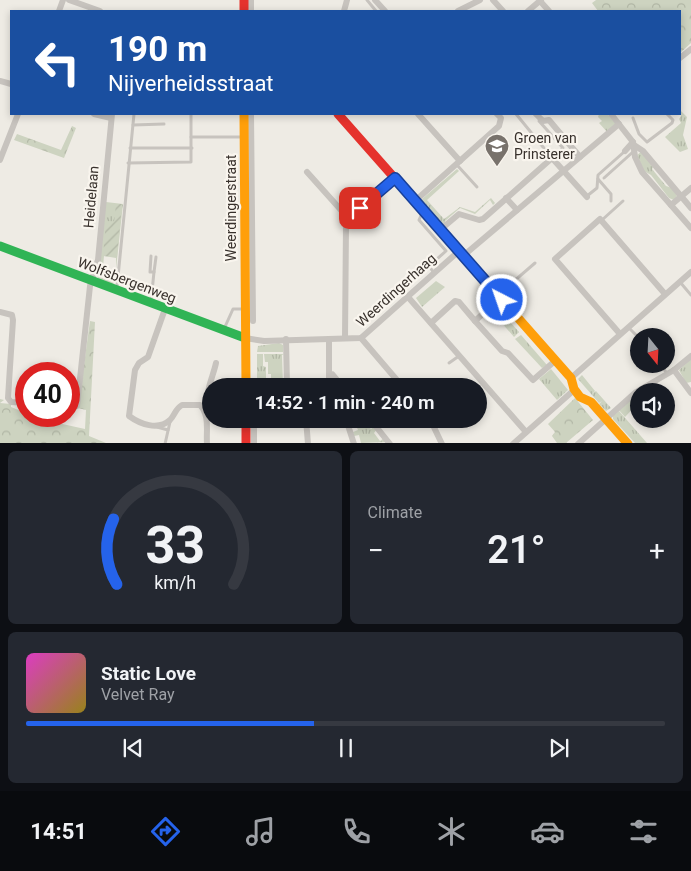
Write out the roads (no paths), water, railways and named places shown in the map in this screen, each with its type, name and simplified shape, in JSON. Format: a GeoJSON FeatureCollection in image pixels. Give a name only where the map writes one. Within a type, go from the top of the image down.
{"type":"FeatureCollection","features":[{"type":"Feature","properties":{"kind":"street"},"geometry":{"type":"LineString","coordinates":[[69,0],[97,10]]}},
{"type":"Feature","properties":{"kind":"street"},"geometry":{"type":"LineString","coordinates":[[375,0],[380,10]]}},
{"type":"Feature","properties":{"kind":"street"},"geometry":{"type":"LineString","coordinates":[[460,10],[480,0]]}},
{"type":"Feature","properties":{"kind":"street"},"geometry":{"type":"LineString","coordinates":[[493,0],[502,10]]}},
{"type":"Feature","properties":{"kind":"street"},"geometry":{"type":"LineString","coordinates":[[529,10],[541,0]]}},
{"type":"Feature","properties":{"kind":"street"},"geometry":{"type":"LineString","coordinates":[[0,160],[18,115]]}},
{"type":"Feature","properties":{"kind":"street","name":"Weerdingerstraat"},"geometry":{"type":"LineString","coordinates":[[244,115],[248,304],[252,321]]}},
{"type":"Feature","properties":{"kind":"street","name":"Weerdingerstraat"},"geometry":{"type":"LineString","coordinates":[[246,378],[245,338],[248,304],[251,115]]}},
{"type":"Feature","properties":{"kind":"street"},"geometry":{"type":"LineString","coordinates":[[339,115],[556,360],[571,378],[574,390],[580,397],[591,402],[628,443]]}},
{"type":"Feature","properties":{"kind":"street"},"geometry":{"type":"LineString","coordinates":[[419,115],[458,163]]}},
{"type":"Feature","properties":{"kind":"street"},"geometry":{"type":"LineString","coordinates":[[415,201],[500,126],[501,118],[498,115]]}},
{"type":"Feature","properties":{"kind":"street"},"geometry":{"type":"LineString","coordinates":[[537,115],[543,121],[549,120],[580,157]]}},
{"type":"Feature","properties":{"kind":"street"},"geometry":{"type":"LineString","coordinates":[[613,115],[634,146],[642,172],[691,228]]}},
{"type":"Feature","properties":{"kind":"street","name":"Heidelaan"},"geometry":{"type":"LineString","coordinates":[[80,379],[91,281],[98,260],[112,116]]}},
{"type":"Feature","properties":{"kind":"street","name":"Weerdingerhaag"},"geometry":{"type":"LineString","coordinates":[[245,338],[254,341],[329,338],[349,340],[361,338],[408,296],[517,210],[619,124]]}},
{"type":"Feature","properties":{"kind":"street"},"geometry":{"type":"LineString","coordinates":[[0,135],[8,138]]}},
{"type":"Feature","properties":{"kind":"street"},"geometry":{"type":"LineString","coordinates":[[624,151],[634,146]]}},
{"type":"Feature","properties":{"kind":"street"},"geometry":{"type":"LineString","coordinates":[[634,146],[643,150],[691,208]]}},
{"type":"Feature","properties":{"kind":"street"},"geometry":{"type":"LineString","coordinates":[[440,230],[459,214],[479,220],[483,219],[552,158],[586,197]]}},
{"type":"Feature","properties":{"kind":"street"},"geometry":{"type":"LineString","coordinates":[[307,172],[349,218]]}},
{"type":"Feature","properties":{"kind":"street"},"geometry":{"type":"LineString","coordinates":[[349,340],[344,235],[349,218],[395,178]]}},
{"type":"Feature","properties":{"kind":"street"},"geometry":{"type":"LineString","coordinates":[[671,206],[691,188]]}},
{"type":"Feature","properties":{"kind":"street"},"geometry":{"type":"LineString","coordinates":[[506,198],[517,210]]}},
{"type":"Feature","properties":{"kind":"street"},"geometry":{"type":"LineString","coordinates":[[620,334],[556,259],[600,219],[665,294]]}},
{"type":"Feature","properties":{"kind":"street","name":"Wolfsbergenweg"},"geometry":{"type":"LineString","coordinates":[[0,246],[245,338]]}},
{"type":"Feature","properties":{"kind":"street"},"geometry":{"type":"LineString","coordinates":[[571,378],[691,272]]}},
{"type":"Feature","properties":{"kind":"street"},"geometry":{"type":"LineString","coordinates":[[408,296],[526,432]]}},
{"type":"Feature","properties":{"kind":"street"},"geometry":{"type":"LineString","coordinates":[[476,321],[499,297]]}},
{"type":"Feature","properties":{"kind":"street"},"geometry":{"type":"LineString","coordinates":[[431,323],[455,301],[459,302],[532,380],[556,360]]}},
{"type":"Feature","properties":{"kind":"street"},"geometry":{"type":"LineString","coordinates":[[166,309],[148,357],[139,363],[135,370],[129,410],[130,416],[137,421],[154,425],[171,419],[177,408],[182,404],[200,405],[202,407]]}},
{"type":"Feature","properties":{"kind":"street"},"geometry":{"type":"LineString","coordinates":[[0,312],[12,315],[13,320],[8,398],[11,402],[15,402]]}},
{"type":"Feature","properties":{"kind":"street"},"geometry":{"type":"LineString","coordinates":[[329,338],[329,378]]}},
{"type":"Feature","properties":{"kind":"street"},"geometry":{"type":"LineString","coordinates":[[361,338],[395,378]]}},
{"type":"Feature","properties":{"kind":"street"},"geometry":{"type":"LineString","coordinates":[[286,339],[287,378]]}},
{"type":"Feature","properties":{"kind":"street"},"geometry":{"type":"LineString","coordinates":[[675,369],[691,356]]}},
{"type":"Feature","properties":{"kind":"street"},"geometry":{"type":"LineString","coordinates":[[212,378],[216,363]]}},
{"type":"Feature","properties":{"kind":"street"},"geometry":{"type":"LineString","coordinates":[[675,371],[691,393]]}},
{"type":"Feature","properties":{"kind":"street"},"geometry":{"type":"LineString","coordinates":[[579,443],[636,392],[667,373]]}},
{"type":"Feature","properties":{"kind":"street"},"geometry":{"type":"LineString","coordinates":[[329,374],[332,374],[335,378]]}},
{"type":"Feature","properties":{"kind":"street"},"geometry":{"type":"LineString","coordinates":[[514,443],[574,390]]}},
{"type":"Feature","properties":{"kind":"street"},"geometry":{"type":"LineString","coordinates":[[207,428],[207,443]]}},
{"type":"Feature","properties":{"kind":"street"},"geometry":{"type":"LineString","coordinates":[[246,428],[246,443]]}},
{"type":"Feature","properties":{"kind":"street"},"geometry":{"type":"LineString","coordinates":[[254,428],[254,443]]}},
{"type":"Feature","properties":{"kind":"street"},"geometry":{"type":"LineString","coordinates":[[306,428],[306,441]]}},
{"type":"Feature","properties":{"kind":"street"},"geometry":{"type":"LineString","coordinates":[[349,428],[354,443]]}},
{"type":"Feature","properties":{"kind":"street"},"geometry":{"type":"LineString","coordinates":[[377,428],[389,443]]}},
{"type":"Feature","properties":{"kind":"street"},"geometry":{"type":"LineString","coordinates":[[434,428],[442,443]]}},
{"type":"Feature","properties":{"kind":"lane"},"geometry":{"type":"LineString","coordinates":[[367,0],[380,10]]}},
{"type":"Feature","properties":{"kind":"lane"},"geometry":{"type":"LineString","coordinates":[[116,290],[116,273],[134,115]]}},
{"type":"Feature","properties":{"kind":"lane"},"geometry":{"type":"LineString","coordinates":[[128,162],[191,162],[191,115]]}},
{"type":"Feature","properties":{"kind":"lane"},"geometry":{"type":"LineString","coordinates":[[516,115],[552,158],[563,148],[533,115]]}},
{"type":"Feature","properties":{"kind":"lane"},"geometry":{"type":"LineString","coordinates":[[633,118],[639,134],[647,142],[672,124],[672,118],[668,115]]}},
{"type":"Feature","properties":{"kind":"lane"},"geometry":{"type":"LineString","coordinates":[[133,125],[164,124]]}},
{"type":"Feature","properties":{"kind":"lane"},"geometry":{"type":"LineString","coordinates":[[192,137],[244,137]]}},
{"type":"Feature","properties":{"kind":"lane"},"geometry":{"type":"LineString","coordinates":[[604,178],[634,146]]}},
{"type":"Feature","properties":{"kind":"lane"},"geometry":{"type":"LineString","coordinates":[[130,148],[192,148]]}},
{"type":"Feature","properties":{"kind":"lane"},"geometry":{"type":"LineString","coordinates":[[586,197],[597,188],[598,175],[624,151]]}},
{"type":"Feature","properties":{"kind":"lane"},"geometry":{"type":"LineString","coordinates":[[458,163],[477,187]]}},
{"type":"Feature","properties":{"kind":"lane"},"geometry":{"type":"LineString","coordinates":[[598,179],[611,194],[610,200]]}},
{"type":"Feature","properties":{"kind":"lane"},"geometry":{"type":"LineString","coordinates":[[602,220],[623,201]]}},
{"type":"Feature","properties":{"kind":"lane"},"geometry":{"type":"LineString","coordinates":[[423,210],[419,220],[446,251],[428,266],[434,276]]}},
{"type":"Feature","properties":{"kind":"lane"},"geometry":{"type":"LineString","coordinates":[[151,256],[150,272],[154,272]]}},
{"type":"Feature","properties":{"kind":"lane"},"geometry":{"type":"LineString","coordinates":[[151,304],[156,257]]}},
{"type":"Feature","properties":{"kind":"lane"},"geometry":{"type":"LineString","coordinates":[[499,297],[535,262]]}},
{"type":"Feature","properties":{"kind":"lane"},"geometry":{"type":"LineString","coordinates":[[679,282],[691,295]]}},
{"type":"Feature","properties":{"kind":"lane"},"geometry":{"type":"LineString","coordinates":[[223,331],[232,309],[248,304]]}},
{"type":"Feature","properties":{"kind":"lane"},"geometry":{"type":"LineString","coordinates":[[449,364],[459,355]]}},
{"type":"Feature","properties":{"kind":"lane"},"geometry":{"type":"LineString","coordinates":[[165,443],[171,419]]}},
{"type":"Feature","properties":{"kind":"lane"},"geometry":{"type":"LineString","coordinates":[[154,425],[168,430]]}},
{"type":"Feature","properties":{"kind":"place","name":"Groen van Prinsterer"},"geometry":{"type":"Point","coordinates":[497,167]}}]}
